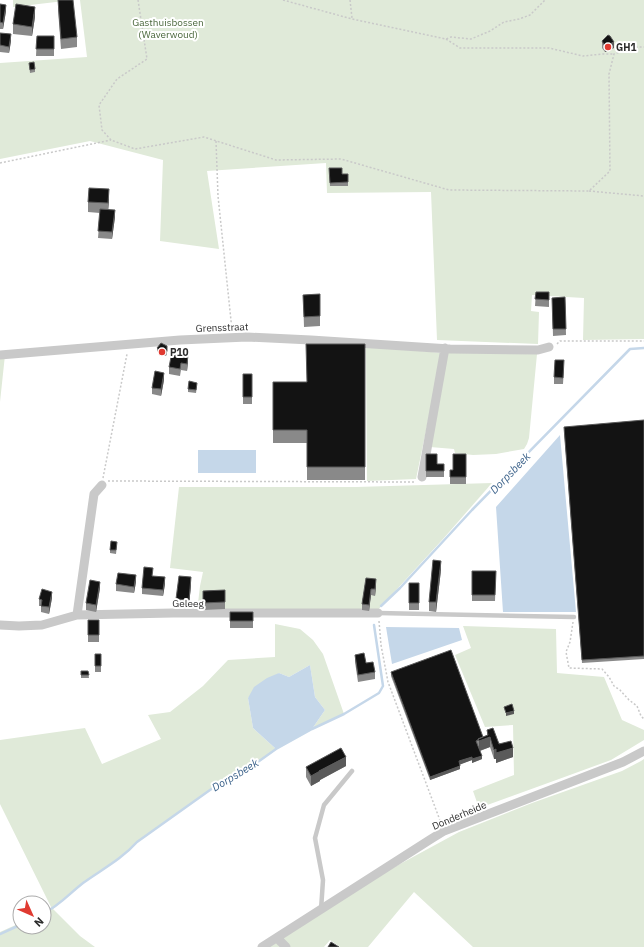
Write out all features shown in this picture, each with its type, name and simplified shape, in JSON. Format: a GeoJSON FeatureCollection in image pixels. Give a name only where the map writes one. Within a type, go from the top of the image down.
{"type":"FeatureCollection","features":[{"type":"Feature","properties":{"kind":"street","name":"Grensstraat"},"geometry":{"type":"LineString","coordinates":[[0,355],[180,340],[247,337],[446,348],[538,350],[549,347]]}},
{"type":"Feature","properties":{"kind":"street"},"geometry":{"type":"LineString","coordinates":[[422,477],[446,348]]}},
{"type":"Feature","properties":{"kind":"street"},"geometry":{"type":"LineString","coordinates":[[77,615],[94,494],[102,485]]}},
{"type":"Feature","properties":{"kind":"street","name":"Geleeg"},"geometry":{"type":"LineString","coordinates":[[0,625],[19,626],[42,624],[77,615],[173,613],[378,613]]}},
{"type":"Feature","properties":{"kind":"street","name":"Donderheide"},"geometry":{"type":"LineString","coordinates":[[262,947],[444,831],[631,759],[644,751]]}},
{"type":"Feature","properties":{"kind":"street"},"geometry":{"type":"LineString","coordinates":[[277,938],[286,947]]}},
{"type":"Feature","properties":{"kind":"lane"},"geometry":{"type":"LineString","coordinates":[[378,613],[574,617]]}},
{"type":"Feature","properties":{"kind":"lane"},"geometry":{"type":"LineString","coordinates":[[321,910],[323,880],[315,838],[324,806],[352,771]]}},
{"type":"Feature","properties":{"kind":"path"},"geometry":{"type":"LineString","coordinates":[[138,0],[147,59],[117,80],[99,105],[102,130],[111,140],[135,149],[204,137],[276,160],[341,159],[449,190],[588,191],[644,196]]}},
{"type":"Feature","properties":{"kind":"path"},"geometry":{"type":"LineString","coordinates":[[283,0],[352,18],[446,38],[471,39],[490,31],[504,22],[519,19],[530,14],[545,0]]}},
{"type":"Feature","properties":{"kind":"path"},"geometry":{"type":"LineString","coordinates":[[350,0],[352,18]]}},
{"type":"Feature","properties":{"kind":"path"},"geometry":{"type":"LineString","coordinates":[[446,38],[460,48],[549,48],[583,56],[614,54],[635,47],[644,47]]}},
{"type":"Feature","properties":{"kind":"path"},"geometry":{"type":"LineString","coordinates":[[588,191],[610,170],[609,74],[614,54]]}},
{"type":"Feature","properties":{"kind":"path"},"geometry":{"type":"LineString","coordinates":[[0,163],[111,140]]}},
{"type":"Feature","properties":{"kind":"path"},"geometry":{"type":"LineString","coordinates":[[216,141],[218,196],[233,338]]}},
{"type":"Feature","properties":{"kind":"path"},"geometry":{"type":"LineString","coordinates":[[549,347],[560,342],[644,341]]}},
{"type":"Feature","properties":{"kind":"path"},"geometry":{"type":"LineString","coordinates":[[102,485],[128,345]]}},
{"type":"Feature","properties":{"kind":"path"},"geometry":{"type":"LineString","coordinates":[[102,485],[108,481],[416,482],[422,477]]}},
{"type":"Feature","properties":{"kind":"path"},"geometry":{"type":"LineString","coordinates":[[378,613],[381,645],[388,682],[444,831]]}},
{"type":"Feature","properties":{"kind":"path"},"geometry":{"type":"LineString","coordinates":[[574,617],[570,642],[566,652],[569,668],[602,669],[614,686],[637,706],[641,716],[644,719]]}},
{"type":"Feature","properties":{"kind":"green space"},"geometry":{"type":"Polygon","coordinates":[[[13,0],[73,0],[13,7],[13,0]]]}},
{"type":"Feature","properties":{"kind":"green space","name":"Gasthuisbossen (Waverwoud)"},"geometry":{"type":"Polygon","coordinates":[[[80,0],[644,0],[644,339],[583,340],[584,298],[532,295],[531,311],[539,312],[538,344],[437,340],[431,192],[327,193],[326,163],[207,171],[219,249],[160,241],[163,160],[90,141],[0,159],[0,63],[87,57],[80,0]]]}},
{"type":"Feature","properties":{"kind":"green space"},"geometry":{"type":"Polygon","coordinates":[[[366,346],[442,353],[416,479],[367,481],[366,346]]]}},
{"type":"Feature","properties":{"kind":"green space"},"geometry":{"type":"Polygon","coordinates":[[[448,352],[537,354],[529,438],[524,449],[496,454],[473,455],[455,453],[454,449],[430,447],[448,352]]]}},
{"type":"Feature","properties":{"kind":"green space"},"geometry":{"type":"Polygon","coordinates":[[[5,355],[0,402],[0,356],[5,355]]]}},
{"type":"Feature","properties":{"kind":"green space"},"geometry":{"type":"Polygon","coordinates":[[[492,483],[376,612],[197,612],[203,572],[170,568],[179,487],[356,487],[492,483]]]}},
{"type":"Feature","properties":{"kind":"green space"},"geometry":{"type":"Polygon","coordinates":[[[275,624],[300,629],[313,640],[323,654],[344,714],[312,729],[325,710],[315,697],[310,665],[289,677],[279,673],[248,698],[253,728],[276,749],[248,769],[217,785],[137,842],[129,851],[84,883],[53,909],[80,936],[95,947],[0,947],[0,932],[12,927],[12,935],[52,935],[52,895],[45,895],[0,804],[0,740],[85,728],[102,764],[161,739],[148,715],[170,712],[203,686],[228,660],[275,657],[275,624]]]}},
{"type":"Feature","properties":{"kind":"green space"},"geometry":{"type":"Polygon","coordinates":[[[463,626],[556,629],[557,673],[604,677],[622,720],[644,730],[644,740],[611,760],[479,808],[473,791],[514,775],[513,725],[485,727],[455,655],[471,648],[463,626]]]}},
{"type":"Feature","properties":{"kind":"green space"},"geometry":{"type":"Polygon","coordinates":[[[644,759],[644,947],[473,947],[414,892],[368,947],[340,947],[330,940],[324,947],[269,947],[389,870],[459,832],[532,803],[622,771],[644,759]]]}},
{"type":"Feature","properties":{"kind":"water"},"geometry":{"type":"Polygon","coordinates":[[[560,435],[576,612],[503,612],[496,507],[560,435]]]}},
{"type":"Feature","properties":{"kind":"water"},"geometry":{"type":"Polygon","coordinates":[[[198,450],[256,450],[256,473],[198,473],[198,450]]]}},
{"type":"Feature","properties":{"kind":"water"},"geometry":{"type":"Polygon","coordinates":[[[386,627],[459,628],[462,640],[392,664],[386,627]]]}},
{"type":"Feature","properties":{"kind":"water"},"geometry":{"type":"Polygon","coordinates":[[[310,665],[315,697],[325,710],[312,729],[276,749],[253,728],[248,698],[254,687],[267,678],[279,673],[289,677],[310,665]]]}},
{"type":"Feature","properties":{"kind":"building"},"geometry":{"type":"Polygon","coordinates":[[[58,0],[73,0],[77,37],[61,39],[58,0]]]}},
{"type":"Feature","properties":{"kind":"building"},"geometry":{"type":"Polygon","coordinates":[[[0,4],[6,5],[3,23],[0,22],[0,4]]]}},
{"type":"Feature","properties":{"kind":"building"},"geometry":{"type":"Polygon","coordinates":[[[16,4],[35,7],[32,27],[13,24],[16,4]]]}},
{"type":"Feature","properties":{"kind":"building"},"geometry":{"type":"Polygon","coordinates":[[[0,33],[11,34],[9,47],[0,45],[0,33]]]}},
{"type":"Feature","properties":{"kind":"building"},"geometry":{"type":"Polygon","coordinates":[[[608,35],[614,42],[605,46],[602,41],[608,35]]]}},
{"type":"Feature","properties":{"kind":"building"},"geometry":{"type":"Polygon","coordinates":[[[37,36],[54,36],[54,49],[36,49],[37,36]]]}},
{"type":"Feature","properties":{"kind":"building"},"geometry":{"type":"Polygon","coordinates":[[[34,62],[35,69],[30,70],[29,63],[34,62]]]}},
{"type":"Feature","properties":{"kind":"building"},"geometry":{"type":"Polygon","coordinates":[[[329,168],[342,168],[342,174],[348,174],[348,182],[330,183],[329,168]]]}},
{"type":"Feature","properties":{"kind":"building"},"geometry":{"type":"Polygon","coordinates":[[[89,188],[109,189],[108,203],[88,202],[89,188]]]}},
{"type":"Feature","properties":{"kind":"building"},"geometry":{"type":"Polygon","coordinates":[[[100,209],[115,210],[112,232],[98,231],[100,209]]]}},
{"type":"Feature","properties":{"kind":"building"},"geometry":{"type":"Polygon","coordinates":[[[536,292],[549,292],[549,300],[535,299],[536,292]]]}},
{"type":"Feature","properties":{"kind":"building"},"geometry":{"type":"Polygon","coordinates":[[[320,294],[320,316],[304,317],[303,295],[320,294]]]}},
{"type":"Feature","properties":{"kind":"building"},"geometry":{"type":"Polygon","coordinates":[[[565,297],[566,329],[553,329],[552,298],[565,297]]]}},
{"type":"Feature","properties":{"kind":"building"},"geometry":{"type":"Polygon","coordinates":[[[161,343],[167,346],[166,353],[157,348],[161,343]]]}},
{"type":"Feature","properties":{"kind":"building"},"geometry":{"type":"Polygon","coordinates":[[[306,344],[365,344],[365,467],[307,467],[307,430],[273,430],[273,382],[307,382],[306,344]]]}},
{"type":"Feature","properties":{"kind":"building"},"geometry":{"type":"Polygon","coordinates":[[[172,352],[188,355],[187,364],[181,363],[180,369],[169,367],[172,352]]]}},
{"type":"Feature","properties":{"kind":"building"},"geometry":{"type":"Polygon","coordinates":[[[555,360],[564,360],[563,378],[554,377],[555,360]]]}},
{"type":"Feature","properties":{"kind":"building"},"geometry":{"type":"Polygon","coordinates":[[[155,371],[164,373],[161,389],[152,388],[155,371]]]}},
{"type":"Feature","properties":{"kind":"building"},"geometry":{"type":"Polygon","coordinates":[[[243,374],[252,374],[252,397],[243,397],[243,374]]]}},
{"type":"Feature","properties":{"kind":"building"},"geometry":{"type":"Polygon","coordinates":[[[189,381],[197,383],[196,390],[188,389],[189,381]]]}},
{"type":"Feature","properties":{"kind":"building"},"geometry":{"type":"Polygon","coordinates":[[[644,420],[644,656],[582,660],[564,427],[644,420]]]}},
{"type":"Feature","properties":{"kind":"building"},"geometry":{"type":"Polygon","coordinates":[[[426,454],[437,454],[437,464],[444,464],[444,471],[426,471],[426,454]]]}},
{"type":"Feature","properties":{"kind":"building"},"geometry":{"type":"Polygon","coordinates":[[[453,454],[466,454],[466,477],[450,477],[450,470],[453,470],[453,454]]]}},
{"type":"Feature","properties":{"kind":"building"},"geometry":{"type":"Polygon","coordinates":[[[111,541],[117,542],[116,550],[110,550],[111,541]]]}},
{"type":"Feature","properties":{"kind":"building"},"geometry":{"type":"Polygon","coordinates":[[[433,560],[441,561],[436,602],[429,602],[433,560]]]}},
{"type":"Feature","properties":{"kind":"building"},"geometry":{"type":"Polygon","coordinates":[[[144,567],[153,568],[152,576],[165,577],[163,590],[142,588],[144,567]]]}},
{"type":"Feature","properties":{"kind":"building"},"geometry":{"type":"Polygon","coordinates":[[[472,571],[496,571],[495,595],[472,595],[472,571]]]}},
{"type":"Feature","properties":{"kind":"building"},"geometry":{"type":"Polygon","coordinates":[[[118,573],[136,575],[134,587],[116,584],[118,573]]]}},
{"type":"Feature","properties":{"kind":"building"},"geometry":{"type":"Polygon","coordinates":[[[179,576],[191,577],[189,600],[176,599],[179,576]]]}},
{"type":"Feature","properties":{"kind":"building"},"geometry":{"type":"Polygon","coordinates":[[[366,578],[376,579],[375,589],[371,589],[369,605],[362,604],[366,578]]]}},
{"type":"Feature","properties":{"kind":"building"},"geometry":{"type":"Polygon","coordinates":[[[90,580],[100,582],[96,605],[86,603],[90,580]]]}},
{"type":"Feature","properties":{"kind":"building"},"geometry":{"type":"Polygon","coordinates":[[[409,583],[419,583],[419,603],[409,603],[409,583]]]}},
{"type":"Feature","properties":{"kind":"building"},"geometry":{"type":"Polygon","coordinates":[[[42,589],[52,592],[49,607],[41,606],[42,600],[39,599],[42,589]]]}},
{"type":"Feature","properties":{"kind":"building"},"geometry":{"type":"Polygon","coordinates":[[[225,590],[225,602],[203,603],[203,591],[225,590]]]}},
{"type":"Feature","properties":{"kind":"building"},"geometry":{"type":"Polygon","coordinates":[[[230,612],[253,612],[253,621],[230,621],[230,612]]]}},
{"type":"Feature","properties":{"kind":"building"},"geometry":{"type":"Polygon","coordinates":[[[88,620],[99,620],[99,635],[88,635],[88,620]]]}},
{"type":"Feature","properties":{"kind":"building"},"geometry":{"type":"Polygon","coordinates":[[[451,650],[483,737],[476,741],[482,756],[459,761],[460,766],[430,777],[391,672],[451,650]]]}},
{"type":"Feature","properties":{"kind":"building"},"geometry":{"type":"Polygon","coordinates":[[[364,653],[366,663],[373,662],[375,672],[358,675],[355,655],[364,653]]]}},
{"type":"Feature","properties":{"kind":"building"},"geometry":{"type":"Polygon","coordinates":[[[95,654],[101,654],[101,666],[95,666],[95,654]]]}},
{"type":"Feature","properties":{"kind":"building"},"geometry":{"type":"Polygon","coordinates":[[[81,671],[88,671],[89,675],[81,675],[81,671]]]}},
{"type":"Feature","properties":{"kind":"building"},"geometry":{"type":"Polygon","coordinates":[[[512,704],[514,711],[506,713],[504,707],[512,704]]]}},
{"type":"Feature","properties":{"kind":"building"},"geometry":{"type":"Polygon","coordinates":[[[493,728],[499,744],[511,741],[513,748],[496,753],[496,749],[494,750],[490,737],[479,741],[478,739],[488,735],[487,730],[493,728]]]}},
{"type":"Feature","properties":{"kind":"building"},"geometry":{"type":"Polygon","coordinates":[[[341,748],[346,757],[311,776],[306,767],[341,748]]]}},
{"type":"Feature","properties":{"kind":"building"},"geometry":{"type":"Polygon","coordinates":[[[331,942],[339,947],[328,947],[331,942]]]}},
{"type":"Feature","properties":{"kind":"waterway","name":"Dorpsbeek"},"geometry":{"type":"LineString","coordinates":[[381,606],[400,588],[472,510],[630,349],[644,348]]}},
{"type":"Feature","properties":{"kind":"waterway","name":"Dorpsbeek"},"geometry":{"type":"LineString","coordinates":[[52,908],[83,883],[118,859],[137,842],[217,785],[248,769],[276,749],[312,729],[344,714],[379,693],[383,686],[374,625]]}},
{"type":"Feature","properties":{"kind":"waterway","name":"Dorpsbeek"},"geometry":{"type":"LineString","coordinates":[[0,934],[12,929]]}},
{"type":"Feature","properties":{"kind":"place","name":"GH1"},"geometry":{"type":"Point","coordinates":[608,47]}},
{"type":"Feature","properties":{"kind":"place","name":"P10"},"geometry":{"type":"Point","coordinates":[162,352]}}]}
